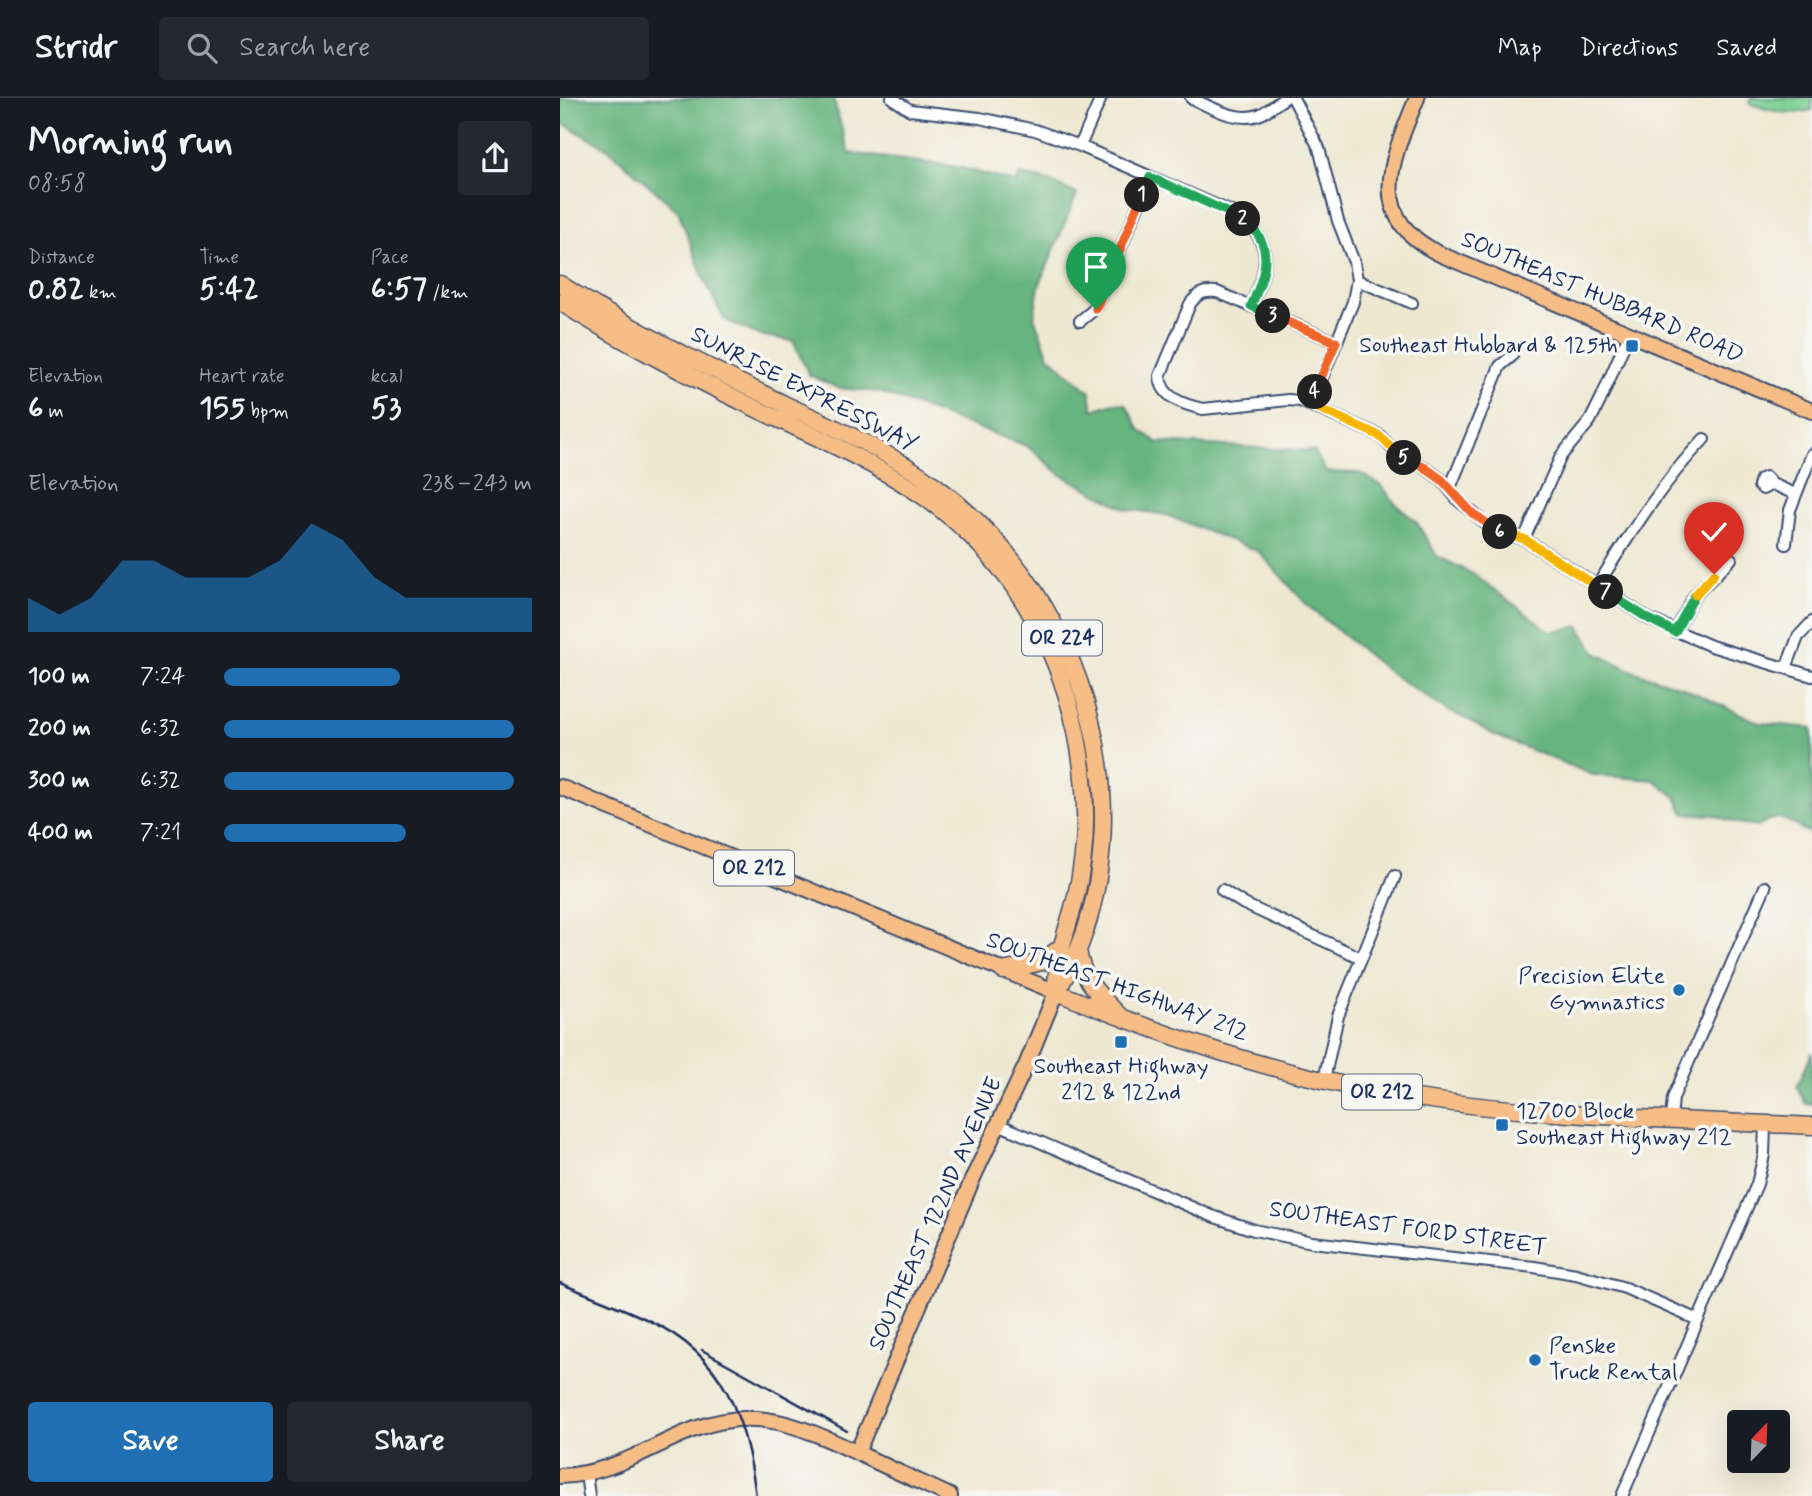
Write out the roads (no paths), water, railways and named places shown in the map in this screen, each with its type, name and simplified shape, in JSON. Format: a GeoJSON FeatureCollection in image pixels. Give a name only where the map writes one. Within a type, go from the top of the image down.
{"type":"FeatureCollection","features":[{"type":"Feature","properties":{"kind":"highway","name":"SUNRISE EXPRESSWAY"},"geometry":{"type":"LineString","coordinates":[[560,284],[694,361],[897,460],[957,503],[1008,553],[1036,591],[1067,648],[1084,695],[1097,748],[1102,793],[1101,842],[1095,888],[1078,950],[1068,974],[1056,992]]}},
{"type":"Feature","properties":{"kind":"highway","name":"SUNRISE EXPRESSWAY"},"geometry":{"type":"LineString","coordinates":[[560,302],[635,347],[694,378],[888,473],[951,518],[977,542],[1024,602],[1051,651],[1067,692],[1080,748],[1085,802],[1083,852],[1075,899],[1056,970],[1056,992]]}},
{"type":"Feature","properties":{"kind":"highway"},"geometry":{"type":"LineString","coordinates":[[1003,971],[1042,962],[1062,946]]}},
{"type":"Feature","properties":{"kind":"highway"},"geometry":{"type":"LineString","coordinates":[[1078,950],[1083,974],[1090,985],[1124,1019]]}},
{"type":"Feature","properties":{"kind":"highway","name":"SOUTHEAST HIGHWAY 212"},"geometry":{"type":"LineString","coordinates":[[1056,992],[1217,1052],[1324,1080],[1395,1094],[1551,1113],[1812,1126]]}},
{"type":"Feature","properties":{"kind":"main road","name":"SOUTHEAST HUBBARD ROAD"},"geometry":{"type":"LineString","coordinates":[[1417,98],[1391,167],[1390,182],[1394,204],[1411,234],[1433,251],[1812,411]]}},
{"type":"Feature","properties":{"kind":"main road","name":"SOUTHEAST HIGHWAY 212"},"geometry":{"type":"LineString","coordinates":[[560,787],[1056,992]]}},
{"type":"Feature","properties":{"kind":"main road","name":"SOUTHEAST 122ND AVENUE"},"geometry":{"type":"LineString","coordinates":[[857,1453],[973,1178],[1056,992]]}},
{"type":"Feature","properties":{"kind":"main road"},"geometry":{"type":"LineString","coordinates":[[560,1476],[586,1474],[613,1467],[702,1426],[740,1419],[769,1419],[795,1425],[950,1496]]}},
{"type":"Feature","properties":{"kind":"street"},"geometry":{"type":"LineString","coordinates":[[892,98],[910,110],[1009,123],[1080,146],[1238,215],[1253,227],[1264,247],[1266,259],[1265,270],[1251,306]]}},
{"type":"Feature","properties":{"kind":"street"},"geometry":{"type":"LineString","coordinates":[[1080,146],[1101,98]]}},
{"type":"Feature","properties":{"kind":"street"},"geometry":{"type":"LineString","coordinates":[[1191,98],[1226,113],[1248,117],[1260,114],[1285,98]]}},
{"type":"Feature","properties":{"kind":"street"},"geometry":{"type":"LineString","coordinates":[[1293,98],[1319,148],[1338,222],[1354,262],[1357,280],[1353,302],[1311,405]]}},
{"type":"Feature","properties":{"kind":"street"},"geometry":{"type":"LineString","coordinates":[[1080,321],[1096,309],[1150,177]]}},
{"type":"Feature","properties":{"kind":"street"},"geometry":{"type":"LineString","coordinates":[[1357,280],[1412,303]]}},
{"type":"Feature","properties":{"kind":"street"},"geometry":{"type":"LineString","coordinates":[[1336,342],[1217,292],[1204,291],[1196,295],[1190,304],[1160,376],[1163,390],[1172,398],[1203,409],[1288,400],[1311,405],[1378,435],[1399,455],[1424,467],[1450,488],[1465,507],[1485,523],[1500,532],[1524,539],[1649,619],[1710,646],[1812,676]]}},
{"type":"Feature","properties":{"kind":"street"},"geometry":{"type":"LineString","coordinates":[[1524,539],[1561,456],[1590,421],[1629,334]]}},
{"type":"Feature","properties":{"kind":"street"},"geometry":{"type":"LineString","coordinates":[[1450,488],[1500,366],[1512,356]]}},
{"type":"Feature","properties":{"kind":"street"},"geometry":{"type":"LineString","coordinates":[[1597,586],[1665,481],[1704,439]]}},
{"type":"Feature","properties":{"kind":"street"},"geometry":{"type":"LineString","coordinates":[[1786,544],[1788,515],[1794,494],[1812,454]]}},
{"type":"Feature","properties":{"kind":"street"},"geometry":{"type":"LineString","coordinates":[[1772,484],[1794,494]]}},
{"type":"Feature","properties":{"kind":"street"},"geometry":{"type":"LineString","coordinates":[[1675,632],[1695,596],[1731,559]]}},
{"type":"Feature","properties":{"kind":"street"},"geometry":{"type":"LineString","coordinates":[[1786,668],[1798,637],[1812,622]]}},
{"type":"Feature","properties":{"kind":"street"},"geometry":{"type":"LineString","coordinates":[[1324,1080],[1338,1016],[1395,876]]}},
{"type":"Feature","properties":{"kind":"street"},"geometry":{"type":"LineString","coordinates":[[1671,1119],[1673,1098],[1765,887]]}},
{"type":"Feature","properties":{"kind":"street"},"geometry":{"type":"LineString","coordinates":[[1222,890],[1244,904],[1361,958]]}},
{"type":"Feature","properties":{"kind":"street"},"geometry":{"type":"LineString","coordinates":[[1622,1496],[1757,1184],[1764,1155],[1765,1123]]}},
{"type":"Feature","properties":{"kind":"street","name":"SOUTHEAST FORD STREET"},"geometry":{"type":"LineString","coordinates":[[998,1124],[1212,1216],[1254,1230],[1312,1242],[1576,1274],[1625,1288],[1698,1320]]}},
{"type":"Feature","properties":{"kind":"street"},"geometry":{"type":"LineString","coordinates":[[586,1474],[589,1496]]}},
{"type":"Feature","properties":{"kind":"railway"},"geometry":{"type":"LineString","coordinates":[[560,1283],[650,1321],[676,1335],[697,1352],[714,1371],[738,1416],[746,1441],[756,1496]]}},
{"type":"Feature","properties":{"kind":"railway"},"geometry":{"type":"LineString","coordinates":[[702,1350],[847,1431]]}},
{"type":"Feature","properties":{"kind":"place","name":"Southeast Hubbard & 125th"},"geometry":{"type":"Point","coordinates":[1632,346]}},
{"type":"Feature","properties":{"kind":"place","name":"Precision Elite Gymnastics"},"geometry":{"type":"Point","coordinates":[1679,990]}},
{"type":"Feature","properties":{"kind":"place","name":"Southeast Highway 212 & 122nd"},"geometry":{"type":"Point","coordinates":[1121,1042]}},
{"type":"Feature","properties":{"kind":"place","name":"12700 Block Southeast Highway 212"},"geometry":{"type":"Point","coordinates":[1502,1125]}},
{"type":"Feature","properties":{"kind":"place","name":"Penske Truck Rental"},"geometry":{"type":"Point","coordinates":[1535,1360]}}]}
